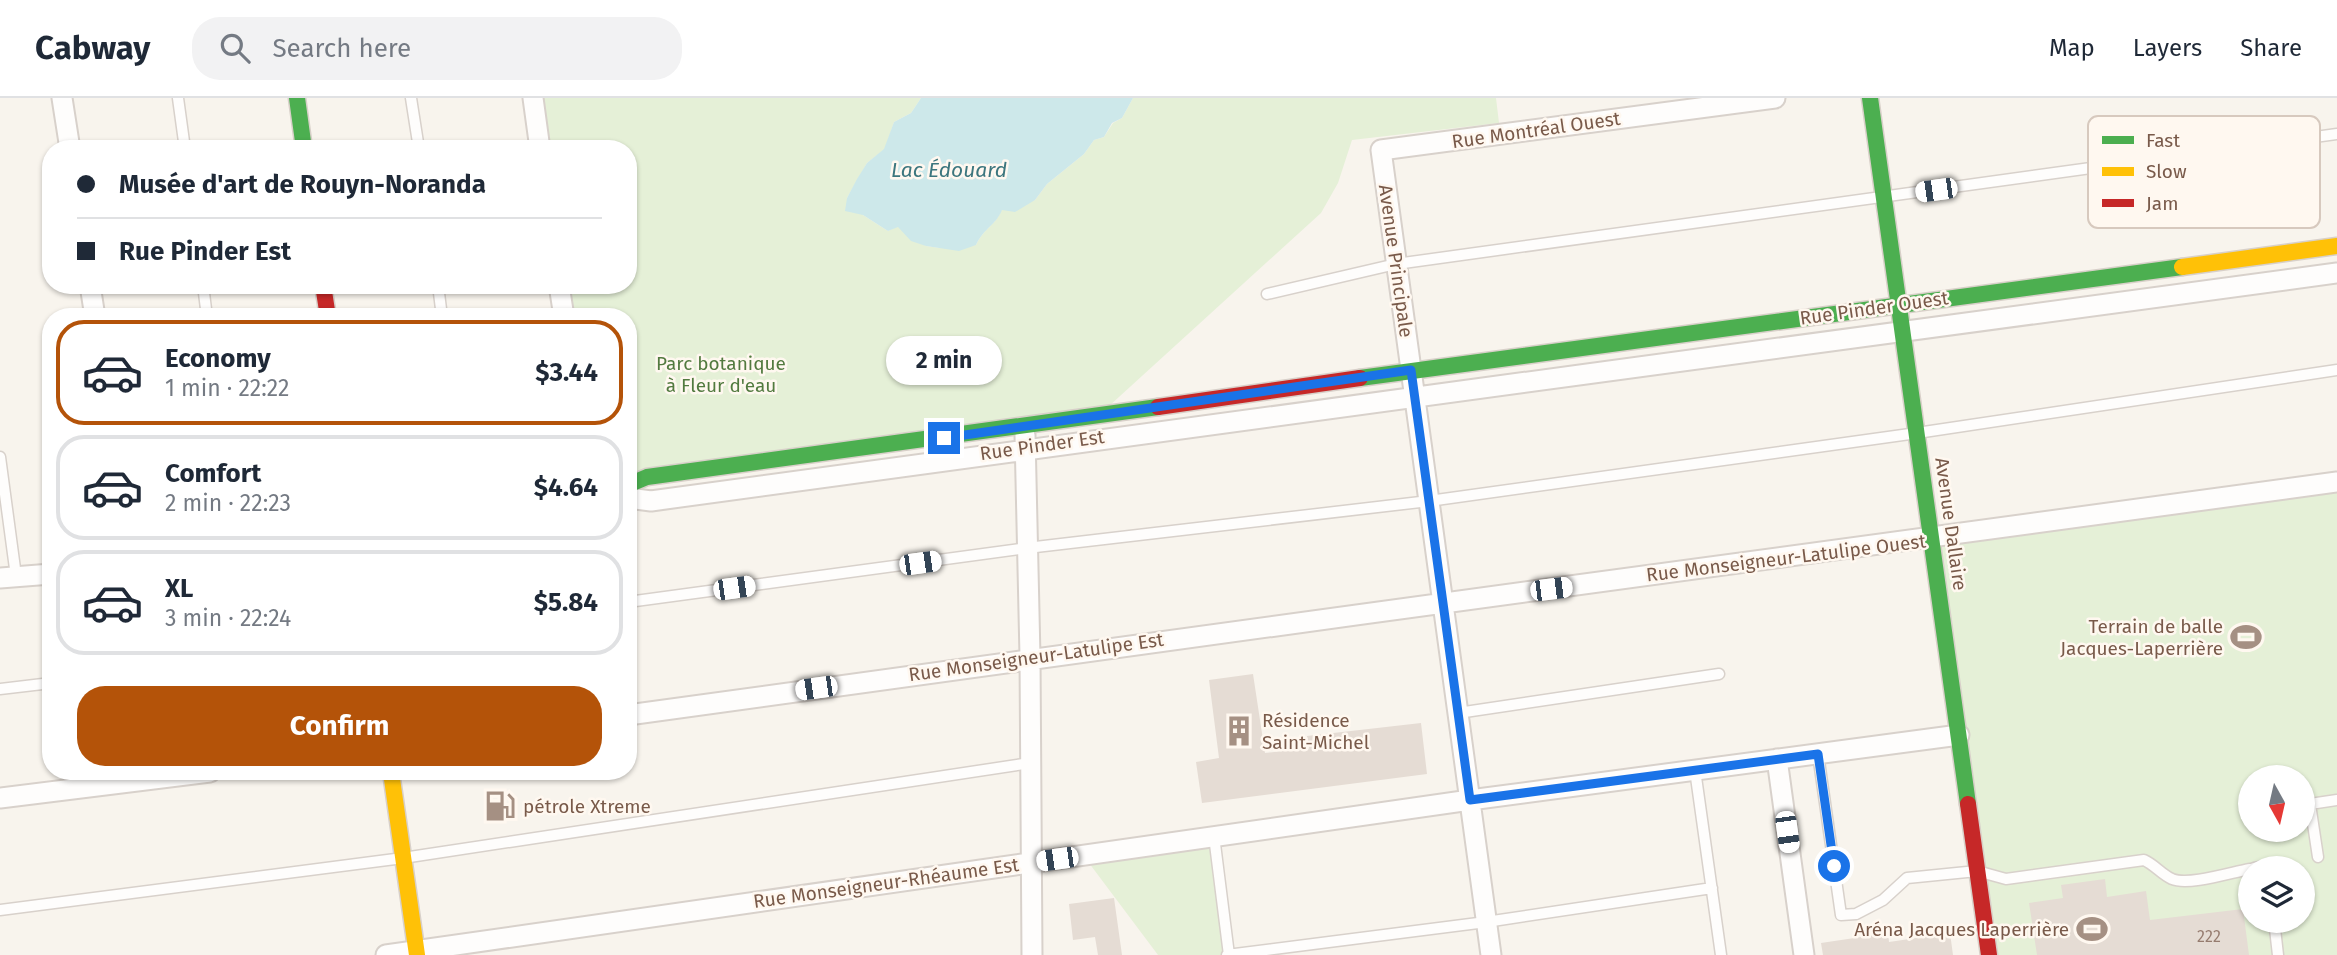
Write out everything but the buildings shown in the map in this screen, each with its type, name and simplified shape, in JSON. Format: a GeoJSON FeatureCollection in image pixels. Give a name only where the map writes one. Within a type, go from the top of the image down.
{"type":"FeatureCollection","features":[{"type":"Feature","properties":{"kind":"street"},"geometry":{"type":"LineString","coordinates":[[62,98],[68,140]]}},
{"type":"Feature","properties":{"kind":"street"},"geometry":{"type":"LineString","coordinates":[[297,98],[303,140]]}},
{"type":"Feature","properties":{"kind":"street"},"geometry":{"type":"LineString","coordinates":[[533,98],[539,140]]}},
{"type":"Feature","properties":{"kind":"street","name":"Rue Montréal Ouest"},"geometry":{"type":"LineString","coordinates":[[1381,150],[1775,98]]}},
{"type":"Feature","properties":{"kind":"street","name":"Avenue Dallaire"},"geometry":{"type":"LineString","coordinates":[[1870,98],[1989,955]]}},
{"type":"Feature","properties":{"kind":"street","name":"Avenue Principale"},"geometry":{"type":"LineString","coordinates":[[1381,150],[1491,955]]}},
{"type":"Feature","properties":{"kind":"street","name":"Rue Pinder Ouest"},"geometry":{"type":"LineString","coordinates":[[1411,370],[2337,246]]}},
{"type":"Feature","properties":{"kind":"street","name":"Rue Pinder Ouest"},"geometry":{"type":"LineString","coordinates":[[1415,397],[1903,334],[2337,272]]}},
{"type":"Feature","properties":{"kind":"street","name":"Rue Pinder Est"},"geometry":{"type":"LineString","coordinates":[[637,481],[647,477],[1025,427],[1411,370]]}},
{"type":"Feature","properties":{"kind":"street","name":"Rue Pinder Est"},"geometry":{"type":"LineString","coordinates":[[637,499],[651,501],[1025,447],[1415,397]]}},
{"type":"Feature","properties":{"kind":"street"},"geometry":{"type":"LineString","coordinates":[[1025,427],[1032,955]]}},
{"type":"Feature","properties":{"kind":"street","name":"Rue Monseigneur-Latulipe Ouest"},"geometry":{"type":"LineString","coordinates":[[1443,602],[1932,540],[2337,482]]}},
{"type":"Feature","properties":{"kind":"street"},"geometry":{"type":"LineString","coordinates":[[8,577],[42,569]]}},
{"type":"Feature","properties":{"kind":"street"},"geometry":{"type":"LineString","coordinates":[[8,577],[42,575]]}},
{"type":"Feature","properties":{"kind":"street","name":"Rue Monseigneur-Latulipe Est"},"geometry":{"type":"LineString","coordinates":[[637,714],[1030,657],[1443,602]]}},
{"type":"Feature","properties":{"kind":"street","name":"Rue Monseigneur-Rhéaume Est"},"geometry":{"type":"LineString","coordinates":[[386,955],[417,953],[1470,800],[1959,736]]}},
{"type":"Feature","properties":{"kind":"street"},"geometry":{"type":"LineString","coordinates":[[1777,759],[1804,955]]}},
{"type":"Feature","properties":{"kind":"street"},"geometry":{"type":"LineString","coordinates":[[0,798],[145,780]]}},
{"type":"Feature","properties":{"kind":"street"},"geometry":{"type":"LineString","coordinates":[[392,780],[417,953]]}},
{"type":"Feature","properties":{"kind":"lane"},"geometry":{"type":"LineString","coordinates":[[178,98],[184,140]]}},
{"type":"Feature","properties":{"kind":"lane"},"geometry":{"type":"LineString","coordinates":[[411,98],[418,140]]}},
{"type":"Feature","properties":{"kind":"lane"},"geometry":{"type":"LineString","coordinates":[[1267,293],[1396,264],[2088,169]]}},
{"type":"Feature","properties":{"kind":"lane"},"geometry":{"type":"LineString","coordinates":[[637,601],[1027,548],[1429,500],[1917,433],[2337,370]]}},
{"type":"Feature","properties":{"kind":"lane"},"geometry":{"type":"LineString","coordinates":[[0,457],[8,577]]}},
{"type":"Feature","properties":{"kind":"lane"},"geometry":{"type":"LineString","coordinates":[[1458,713],[1719,674]]}},
{"type":"Feature","properties":{"kind":"lane"},"geometry":{"type":"LineString","coordinates":[[0,689],[42,684]]}},
{"type":"Feature","properties":{"kind":"lane"},"geometry":{"type":"LineString","coordinates":[[1818,754],[1841,915],[1856,914],[1883,900],[1907,877],[1977,871],[2006,879],[2144,860],[2154,864],[2173,880],[2188,881],[2238,871]]}},
{"type":"Feature","properties":{"kind":"lane"},"geometry":{"type":"LineString","coordinates":[[0,910],[404,858],[1030,763]]}},
{"type":"Feature","properties":{"kind":"lane"},"geometry":{"type":"LineString","coordinates":[[1695,770],[1721,955]]}},
{"type":"Feature","properties":{"kind":"lane"},"geometry":{"type":"LineString","coordinates":[[2318,857],[2310,804],[2337,800]]}},
{"type":"Feature","properties":{"kind":"lane"},"geometry":{"type":"LineString","coordinates":[[1214,836],[1228,955],[1486,922],[1712,888]]}},
{"type":"Feature","properties":{"kind":"lane"},"geometry":{"type":"LineString","coordinates":[[2275,933],[2278,955]]}},
{"type":"Feature","properties":{"kind":"green space","name":"Parc botanique à Fleur d'eau"},"geometry":{"type":"Polygon","coordinates":[[[533,98],[921,98],[911,113],[894,122],[885,149],[867,163],[847,198],[863,215],[888,231],[898,226],[926,246],[940,248],[976,245],[1002,209],[1035,200],[1047,184],[1084,154],[1094,140],[1104,137],[1113,123],[1122,118],[1133,98],[1496,98],[1499,123],[1352,140],[1338,183],[1321,213],[1097,417],[637,484],[637,308],[563,308],[560,294],[637,294],[637,140],[539,140],[533,98]]]}},
{"type":"Feature","properties":{"kind":"green space"},"geometry":{"type":"Polygon","coordinates":[[[2337,490],[2337,955],[1997,955],[1940,546],[2337,490]]]}},
{"type":"Feature","properties":{"kind":"green space"},"geometry":{"type":"Polygon","coordinates":[[[1214,836],[1229,955],[1158,955],[1083,855],[1214,836]]]}},
{"type":"Feature","properties":{"kind":"water","name":"Lac Édouard"},"geometry":{"type":"Polygon","coordinates":[[[921,98],[1133,98],[1122,118],[1112,123],[1104,137],[1094,140],[1084,154],[1047,184],[1035,200],[1015,212],[1002,210],[976,245],[959,251],[911,241],[898,227],[888,231],[863,215],[845,211],[847,198],[857,179],[867,163],[884,149],[894,122],[911,113],[921,98]]]}},
{"type":"Feature","properties":{"kind":"traffic: fast"},"geometry":{"type":"LineString","coordinates":[[297,98],[303,140]]}},
{"type":"Feature","properties":{"kind":"traffic: fast"},"geometry":{"type":"LineString","coordinates":[[1870,98],[1968,804]]}},
{"type":"Feature","properties":{"kind":"traffic: fast"},"geometry":{"type":"LineString","coordinates":[[1360,378],[2182,267]]}},
{"type":"Feature","properties":{"kind":"traffic: fast"},"geometry":{"type":"LineString","coordinates":[[637,481],[647,477],[1158,407]]}},
{"type":"Feature","properties":{"kind":"traffic: slow"},"geometry":{"type":"LineString","coordinates":[[2182,267],[2337,246]]}},
{"type":"Feature","properties":{"kind":"traffic: slow"},"geometry":{"type":"LineString","coordinates":[[392,780],[417,955]]}},
{"type":"Feature","properties":{"kind":"traffic: jam"},"geometry":{"type":"LineString","coordinates":[[324,294],[327,308]]}},
{"type":"Feature","properties":{"kind":"traffic: jam"},"geometry":{"type":"LineString","coordinates":[[1158,407],[1360,378]]}},
{"type":"Feature","properties":{"kind":"traffic: jam"},"geometry":{"type":"LineString","coordinates":[[1968,804],[1989,955]]}},
{"type":"Feature","properties":{"kind":"place","name":"Terrain de balle Jacques-Laperrière"},"geometry":{"type":"Point","coordinates":[2246,637]}},
{"type":"Feature","properties":{"kind":"place","name":"Résidence Saint-Michel"},"geometry":{"type":"Point","coordinates":[1239,731]}},
{"type":"Feature","properties":{"kind":"place","name":"pétrole Xtreme"},"geometry":{"type":"Point","coordinates":[500,806]}},
{"type":"Feature","properties":{"kind":"place","name":"Aréna Jacques Laperrière"},"geometry":{"type":"Point","coordinates":[2092,929]}},
{"type":"Feature","properties":{"kind":"route"},"geometry":{"type":"LineString","coordinates":[[944,438],[1411,370],[1470,800],[1818,754],[1834,866]]}}]}
